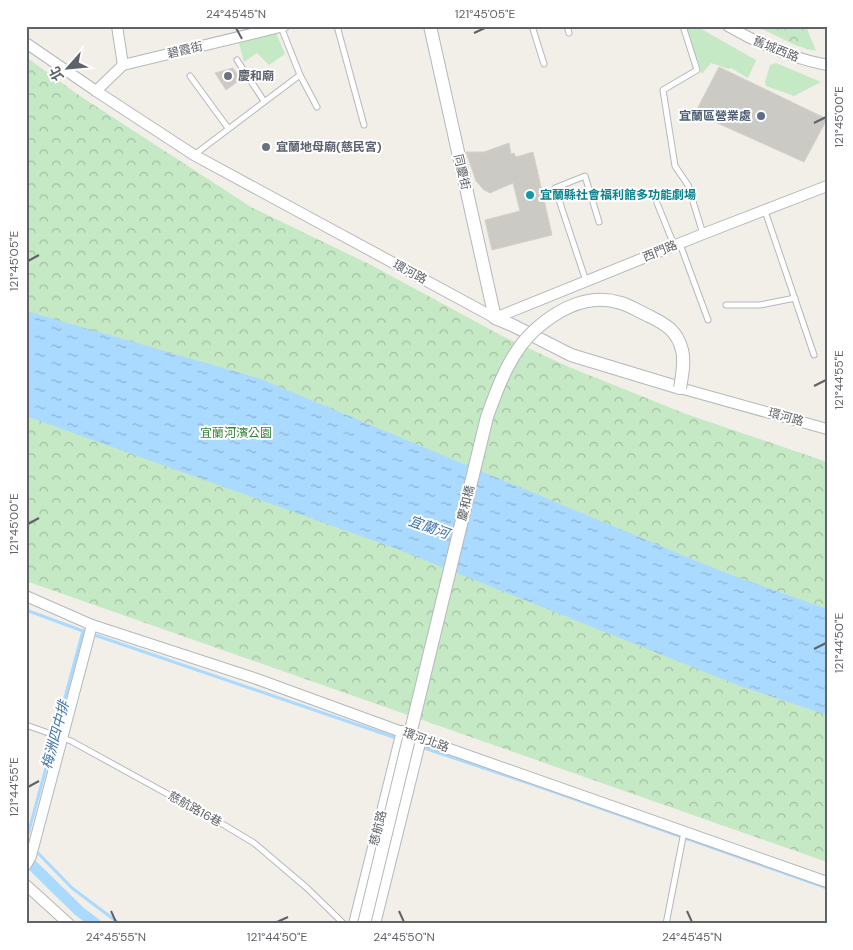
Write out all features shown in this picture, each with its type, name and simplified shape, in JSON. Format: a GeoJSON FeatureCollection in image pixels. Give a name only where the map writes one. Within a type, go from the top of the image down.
{"type":"FeatureCollection","features":[{"type":"Feature","properties":{"kind":"street"},"geometry":{"type":"LineString","coordinates":[[96,91],[123,65],[117,26]]}},
{"type":"Feature","properties":{"kind":"street","name":"碧霞街"},"geometry":{"type":"LineString","coordinates":[[123,65],[282,26]]}},
{"type":"Feature","properties":{"kind":"street","name":"同慶街"},"geometry":{"type":"LineString","coordinates":[[430,26],[495,318]]}},
{"type":"Feature","properties":{"kind":"street","name":"舊城西路"},"geometry":{"type":"LineString","coordinates":[[728,26],[751,39],[783,53],[827,65]]}},
{"type":"Feature","properties":{"kind":"street","name":"環河路"},"geometry":{"type":"LineString","coordinates":[[26,43],[194,155],[495,318],[571,355],[827,429]]}},
{"type":"Feature","properties":{"kind":"street","name":"西門路"},"geometry":{"type":"LineString","coordinates":[[495,318],[586,280],[827,186]]}},
{"type":"Feature","properties":{"kind":"street","name":"慶和橋"},"geometry":{"type":"LineString","coordinates":[[364,924],[487,417],[495,394],[510,363],[522,344],[536,329],[566,308],[592,300],[614,301],[665,324],[675,334],[683,350],[684,359],[680,388]]}},
{"type":"Feature","properties":{"kind":"street","name":"環河北路"},"geometry":{"type":"LineString","coordinates":[[26,596],[92,625],[254,678],[827,882]]}},
{"type":"Feature","properties":{"kind":"street"},"geometry":{"type":"LineString","coordinates":[[26,865],[31,856],[92,625]]}},
{"type":"Feature","properties":{"kind":"street","name":"慈航路"},"geometry":{"type":"LineString","coordinates":[[354,924],[402,731]]}},
{"type":"Feature","properties":{"kind":"street","name":"慈航路"},"geometry":{"type":"LineString","coordinates":[[375,924],[421,739]]}},
{"type":"Feature","properties":{"kind":"street"},"geometry":{"type":"LineString","coordinates":[[26,884],[69,924]]}},
{"type":"Feature","properties":{"kind":"lane"},"geometry":{"type":"LineString","coordinates":[[282,26],[300,75],[317,107]]}},
{"type":"Feature","properties":{"kind":"lane"},"geometry":{"type":"LineString","coordinates":[[337,26],[364,125]]}},
{"type":"Feature","properties":{"kind":"lane"},"geometry":{"type":"LineString","coordinates":[[532,26],[544,64]]}},
{"type":"Feature","properties":{"kind":"lane"},"geometry":{"type":"LineString","coordinates":[[567,26],[569,33]]}},
{"type":"Feature","properties":{"kind":"lane"},"geometry":{"type":"LineString","coordinates":[[683,26],[698,70],[663,90],[675,166],[688,185],[703,234]]}},
{"type":"Feature","properties":{"kind":"lane"},"geometry":{"type":"LineString","coordinates":[[237,60],[264,101]]}},
{"type":"Feature","properties":{"kind":"lane"},"geometry":{"type":"LineString","coordinates":[[194,155],[300,75]]}},
{"type":"Feature","properties":{"kind":"lane"},"geometry":{"type":"LineString","coordinates":[[190,76],[228,128]]}},
{"type":"Feature","properties":{"kind":"lane"},"geometry":{"type":"LineString","coordinates":[[586,280],[555,188],[585,176],[599,222]]}},
{"type":"Feature","properties":{"kind":"lane"},"geometry":{"type":"LineString","coordinates":[[657,203],[677,244],[708,320]]}},
{"type":"Feature","properties":{"kind":"lane"},"geometry":{"type":"LineString","coordinates":[[765,210],[814,355]]}},
{"type":"Feature","properties":{"kind":"lane"},"geometry":{"type":"LineString","coordinates":[[726,305],[760,305],[795,298]]}},
{"type":"Feature","properties":{"kind":"lane","name":"慈航路16巷"},"geometry":{"type":"LineString","coordinates":[[26,725],[71,741],[254,843],[307,888],[344,924]]}},
{"type":"Feature","properties":{"kind":"lane"},"geometry":{"type":"LineString","coordinates":[[666,924],[684,832]]}},
{"type":"Feature","properties":{"kind":"green space"},"geometry":{"type":"Polygon","coordinates":[[[686,26],[696,26],[756,60],[748,78],[731,68],[711,63],[702,74],[686,26]]]}},
{"type":"Feature","properties":{"kind":"green space"},"geometry":{"type":"Polygon","coordinates":[[[756,26],[806,26],[816,51],[797,46],[756,26]]]}},
{"type":"Feature","properties":{"kind":"green space"},"geometry":{"type":"Polygon","coordinates":[[[276,33],[285,54],[269,65],[257,53],[244,62],[239,43],[276,33]]]}},
{"type":"Feature","properties":{"kind":"green space","name":"宜蘭河濱公園"},"geometry":{"type":"Polygon","coordinates":[[[26,57],[80,96],[251,207],[371,265],[504,337],[569,367],[686,414],[827,462],[827,862],[26,581],[26,57]]]}},
{"type":"Feature","properties":{"kind":"green space"},"geometry":{"type":"Polygon","coordinates":[[[776,63],[821,82],[794,96],[766,86],[765,82],[770,65],[776,63]]]}},
{"type":"Feature","properties":{"kind":"water","name":"宜蘭河"},"geometry":{"type":"Polygon","coordinates":[[[26,311],[258,378],[723,572],[827,609],[827,715],[740,686],[397,549],[26,416],[26,311]]]}},
{"type":"Feature","properties":{"kind":"building","name":"宜蘭區營業處"},"geometry":{"type":"Polygon","coordinates":[[[719,67],[827,119],[804,162],[695,113],[719,67]]]}},
{"type":"Feature","properties":{"kind":"building","name":"慶和廟"},"geometry":{"type":"Polygon","coordinates":[[[233,68],[241,79],[226,90],[215,73],[233,68]]]}},
{"type":"Feature","properties":{"kind":"building","name":"宜蘭縣社會福利館多功能劇場"},"geometry":{"type":"Polygon","coordinates":[[[509,143],[511,154],[514,153],[516,157],[533,152],[552,235],[492,250],[485,220],[520,211],[513,183],[490,193],[484,190],[476,181],[466,152],[484,152],[509,143]]]}},
{"type":"Feature","properties":{"kind":"waterway"},"geometry":{"type":"LineString","coordinates":[[26,610],[399,739]]}},
{"type":"Feature","properties":{"kind":"waterway","name":"梅洲四中排"},"geometry":{"type":"LineString","coordinates":[[27,838],[83,631]]}},
{"type":"Feature","properties":{"kind":"waterway"},"geometry":{"type":"LineString","coordinates":[[421,747],[827,888]]}},
{"type":"Feature","properties":{"kind":"waterway","name":"梅洲四中排"},"geometry":{"type":"LineString","coordinates":[[36,851],[72,888],[120,924]]}},
{"type":"Feature","properties":{"kind":"waterway"},"geometry":{"type":"LineString","coordinates":[[26,859],[79,911],[96,924]]}},
{"type":"Feature","properties":{"kind":"place","name":"慶和廟"},"geometry":{"type":"Point","coordinates":[228,76]}},
{"type":"Feature","properties":{"kind":"place","name":"宜蘭區營業處"},"geometry":{"type":"Point","coordinates":[761,116]}},
{"type":"Feature","properties":{"kind":"place","name":"宜蘭地母廟(慈民宮)"},"geometry":{"type":"Point","coordinates":[266,147]}},
{"type":"Feature","properties":{"kind":"place","name":"宜蘭縣社會福利館多功能劇場"},"geometry":{"type":"Point","coordinates":[530,195]}}]}
